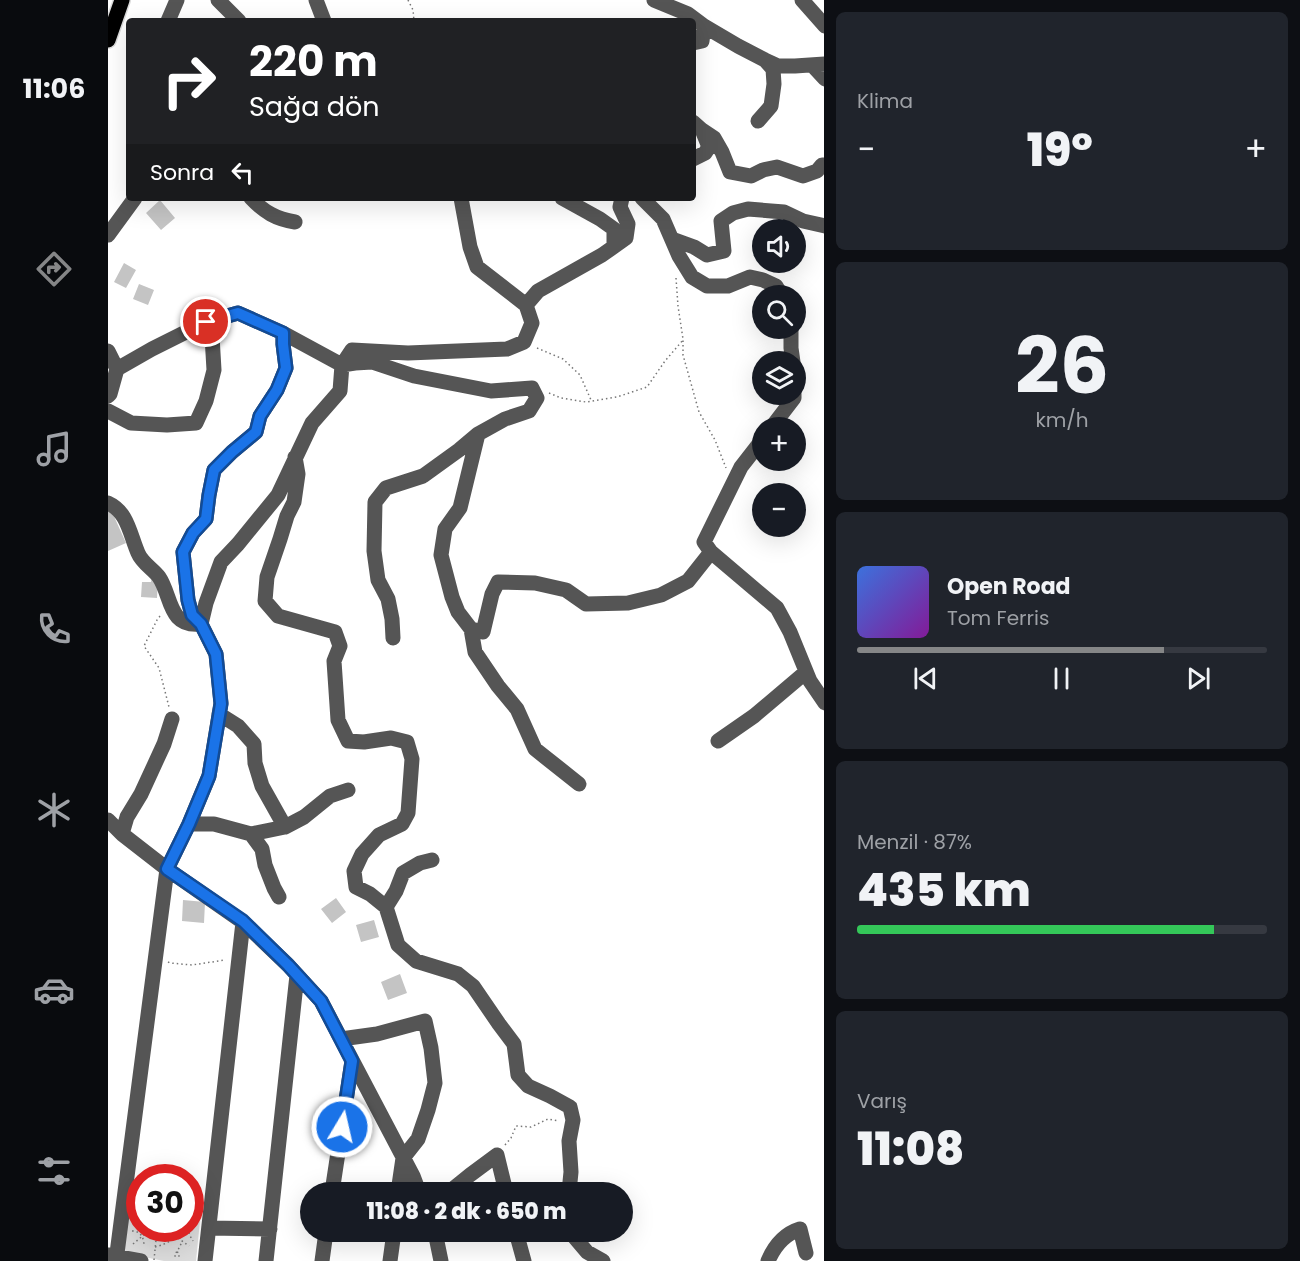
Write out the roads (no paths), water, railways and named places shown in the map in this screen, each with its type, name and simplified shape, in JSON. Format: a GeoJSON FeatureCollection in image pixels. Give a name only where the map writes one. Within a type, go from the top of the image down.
{"type":"FeatureCollection","features":[{"type":"Feature","properties":{"kind":"main road"},"geometry":{"type":"LineString","coordinates":[[108,40],[123,0]]}},
{"type":"Feature","properties":{"kind":"street"},"geometry":{"type":"LineString","coordinates":[[218,0],[236,18]]}},
{"type":"Feature","properties":{"kind":"street"},"geometry":{"type":"LineString","coordinates":[[316,0],[323,18]]}},
{"type":"Feature","properties":{"kind":"street"},"geometry":{"type":"LineString","coordinates":[[654,0],[693,18]]}},
{"type":"Feature","properties":{"kind":"street"},"geometry":{"type":"LineString","coordinates":[[802,0],[824,25]]}},
{"type":"Feature","properties":{"kind":"street"},"geometry":{"type":"LineString","coordinates":[[170,18],[180,1]]}},
{"type":"Feature","properties":{"kind":"street"},"geometry":{"type":"LineString","coordinates":[[696,20],[778,66],[818,64]]}},
{"type":"Feature","properties":{"kind":"street"},"geometry":{"type":"LineString","coordinates":[[696,42],[702,41],[704,26]]}},
{"type":"Feature","properties":{"kind":"street"},"geometry":{"type":"LineString","coordinates":[[758,121],[771,106],[774,84],[773,69],[765,60]]}},
{"type":"Feature","properties":{"kind":"street"},"geometry":{"type":"LineString","coordinates":[[696,158],[705,153],[709,147],[698,126]]}},
{"type":"Feature","properties":{"kind":"street"},"geometry":{"type":"LineString","coordinates":[[698,126],[714,138],[730,172],[752,176],[763,170],[777,167],[803,176],[817,171],[824,165]]}},
{"type":"Feature","properties":{"kind":"street"},"geometry":{"type":"LineString","coordinates":[[108,235],[133,201]]}},
{"type":"Feature","properties":{"kind":"street"},"geometry":{"type":"LineString","coordinates":[[254,201],[261,209],[282,220],[295,222]]}},
{"type":"Feature","properties":{"kind":"street"},"geometry":{"type":"LineString","coordinates":[[201,624],[221,562],[278,495],[312,423],[340,391],[342,365],[352,350],[408,353],[507,349],[524,342],[532,322],[526,305],[477,267],[470,247],[462,201]]}},
{"type":"Feature","properties":{"kind":"street"},"geometry":{"type":"LineString","coordinates":[[567,201],[614,229],[615,246]]}},
{"type":"Feature","properties":{"kind":"street"},"geometry":{"type":"LineString","coordinates":[[526,305],[538,291],[602,255],[626,238],[628,224],[620,207],[621,201]]}},
{"type":"Feature","properties":{"kind":"street"},"geometry":{"type":"LineString","coordinates":[[645,201],[663,219],[679,256],[692,277],[707,286],[728,286],[750,277],[763,279],[774,285]]}},
{"type":"Feature","properties":{"kind":"street"},"geometry":{"type":"LineString","coordinates":[[672,239],[694,247],[707,255],[724,251],[721,221],[733,213],[748,209],[784,212],[803,221],[824,226]]}},
{"type":"Feature","properties":{"kind":"street"},"geometry":{"type":"LineString","coordinates":[[117,369],[206,322],[238,313],[283,333],[342,365],[372,362],[414,376],[491,391],[532,388],[537,398],[529,411],[506,419],[478,434],[423,476],[386,488],[375,502],[375,550],[378,580],[388,599],[393,638]]}},
{"type":"Feature","properties":{"kind":"street"},"geometry":{"type":"LineString","coordinates":[[108,411],[131,423],[167,425],[196,423],[206,401],[214,370],[212,336],[206,322]]}},
{"type":"Feature","properties":{"kind":"street"},"geometry":{"type":"LineString","coordinates":[[141,1261],[113,1257],[120,1232],[167,869],[209,776],[221,704],[216,654],[201,624],[192,615],[188,600],[183,552],[193,533],[206,519],[214,470],[256,432],[260,416],[277,390],[286,368],[283,333]]}},
{"type":"Feature","properties":{"kind":"street"},"geometry":{"type":"LineString","coordinates":[[108,351],[117,369],[108,396]]}},
{"type":"Feature","properties":{"kind":"street"},"geometry":{"type":"LineString","coordinates":[[779,417],[789,405]]}},
{"type":"Feature","properties":{"kind":"street"},"geometry":{"type":"LineString","coordinates":[[478,434],[460,508],[445,529],[441,555],[452,597],[458,612],[471,629],[474,652],[517,709],[535,749],[579,784]]}},
{"type":"Feature","properties":{"kind":"street"},"geometry":{"type":"LineString","coordinates":[[752,453],[741,467],[704,542],[711,552],[777,608],[790,632],[810,681],[824,702]]}},
{"type":"Feature","properties":{"kind":"street"},"geometry":{"type":"LineString","coordinates":[[295,457],[298,474],[294,502],[287,516],[267,577],[265,601],[278,616],[334,632],[340,646],[334,661],[338,720],[348,741],[364,742],[392,738],[407,742],[412,759],[408,813],[402,824],[379,835],[362,854],[354,871],[356,886],[386,907],[398,945],[416,961],[458,974],[473,986],[514,1044],[518,1075],[528,1086],[570,1107],[573,1120],[570,1136],[570,1182]]}},
{"type":"Feature","properties":{"kind":"street"},"geometry":{"type":"LineString","coordinates":[[108,503],[120,511],[130,531],[138,556],[160,578],[170,606],[180,619],[191,625],[201,624]]}},
{"type":"Feature","properties":{"kind":"street"},"geometry":{"type":"LineString","coordinates":[[471,629],[483,632],[492,594],[498,582],[535,583],[566,590],[586,604],[628,603],[661,595],[688,580],[711,552]]}},
{"type":"Feature","properties":{"kind":"street"},"geometry":{"type":"LineString","coordinates":[[718,741],[754,716],[806,672]]}},
{"type":"Feature","properties":{"kind":"street"},"geometry":{"type":"LineString","coordinates":[[219,714],[238,726],[254,744],[255,763],[262,786],[285,827]]}},
{"type":"Feature","properties":{"kind":"street"},"geometry":{"type":"LineString","coordinates":[[122,834],[127,817],[141,794],[164,744],[172,719]]}},
{"type":"Feature","properties":{"kind":"street"},"geometry":{"type":"LineString","coordinates":[[189,824],[214,824],[251,834],[285,827],[304,817],[330,796],[348,790]]}},
{"type":"Feature","properties":{"kind":"street"},"geometry":{"type":"LineString","coordinates":[[108,820],[122,834],[167,869],[243,921],[321,1001],[414,1182]]}},
{"type":"Feature","properties":{"kind":"street"},"geometry":{"type":"LineString","coordinates":[[251,834],[262,849],[273,888],[279,897]]}},
{"type":"Feature","properties":{"kind":"street"},"geometry":{"type":"LineString","coordinates":[[386,907],[403,873],[420,863],[432,860]]}},
{"type":"Feature","properties":{"kind":"street"},"geometry":{"type":"LineString","coordinates":[[205,1261],[243,921]]}},
{"type":"Feature","properties":{"kind":"street"},"geometry":{"type":"LineString","coordinates":[[266,1261],[297,975]]}},
{"type":"Feature","properties":{"kind":"street"},"geometry":{"type":"LineString","coordinates":[[341,1039],[377,1034],[425,1021],[435,1083],[418,1139],[403,1158],[399,1182]]}},
{"type":"Feature","properties":{"kind":"street"},"geometry":{"type":"LineString","coordinates":[[334,1182],[352,1061]]}},
{"type":"Feature","properties":{"kind":"street"},"geometry":{"type":"LineString","coordinates":[[461,1182],[497,1155],[504,1182]]}},
{"type":"Feature","properties":{"kind":"street"},"geometry":{"type":"LineString","coordinates":[[208,1228],[270,1229]]}},
{"type":"Feature","properties":{"kind":"street"},"geometry":{"type":"LineString","coordinates":[[768,1261],[773,1249],[790,1232],[800,1229],[806,1253]]}},
{"type":"Feature","properties":{"kind":"street"},"geometry":{"type":"LineString","coordinates":[[322,1261],[325,1242]]}},
{"type":"Feature","properties":{"kind":"street"},"geometry":{"type":"LineString","coordinates":[[390,1261],[393,1242]]}},
{"type":"Feature","properties":{"kind":"street"},"geometry":{"type":"LineString","coordinates":[[437,1242],[441,1261]]}},
{"type":"Feature","properties":{"kind":"street"},"geometry":{"type":"LineString","coordinates":[[519,1242],[524,1261]]}},
{"type":"Feature","properties":{"kind":"street"},"geometry":{"type":"LineString","coordinates":[[578,1242],[587,1252],[603,1261]]}}]}
